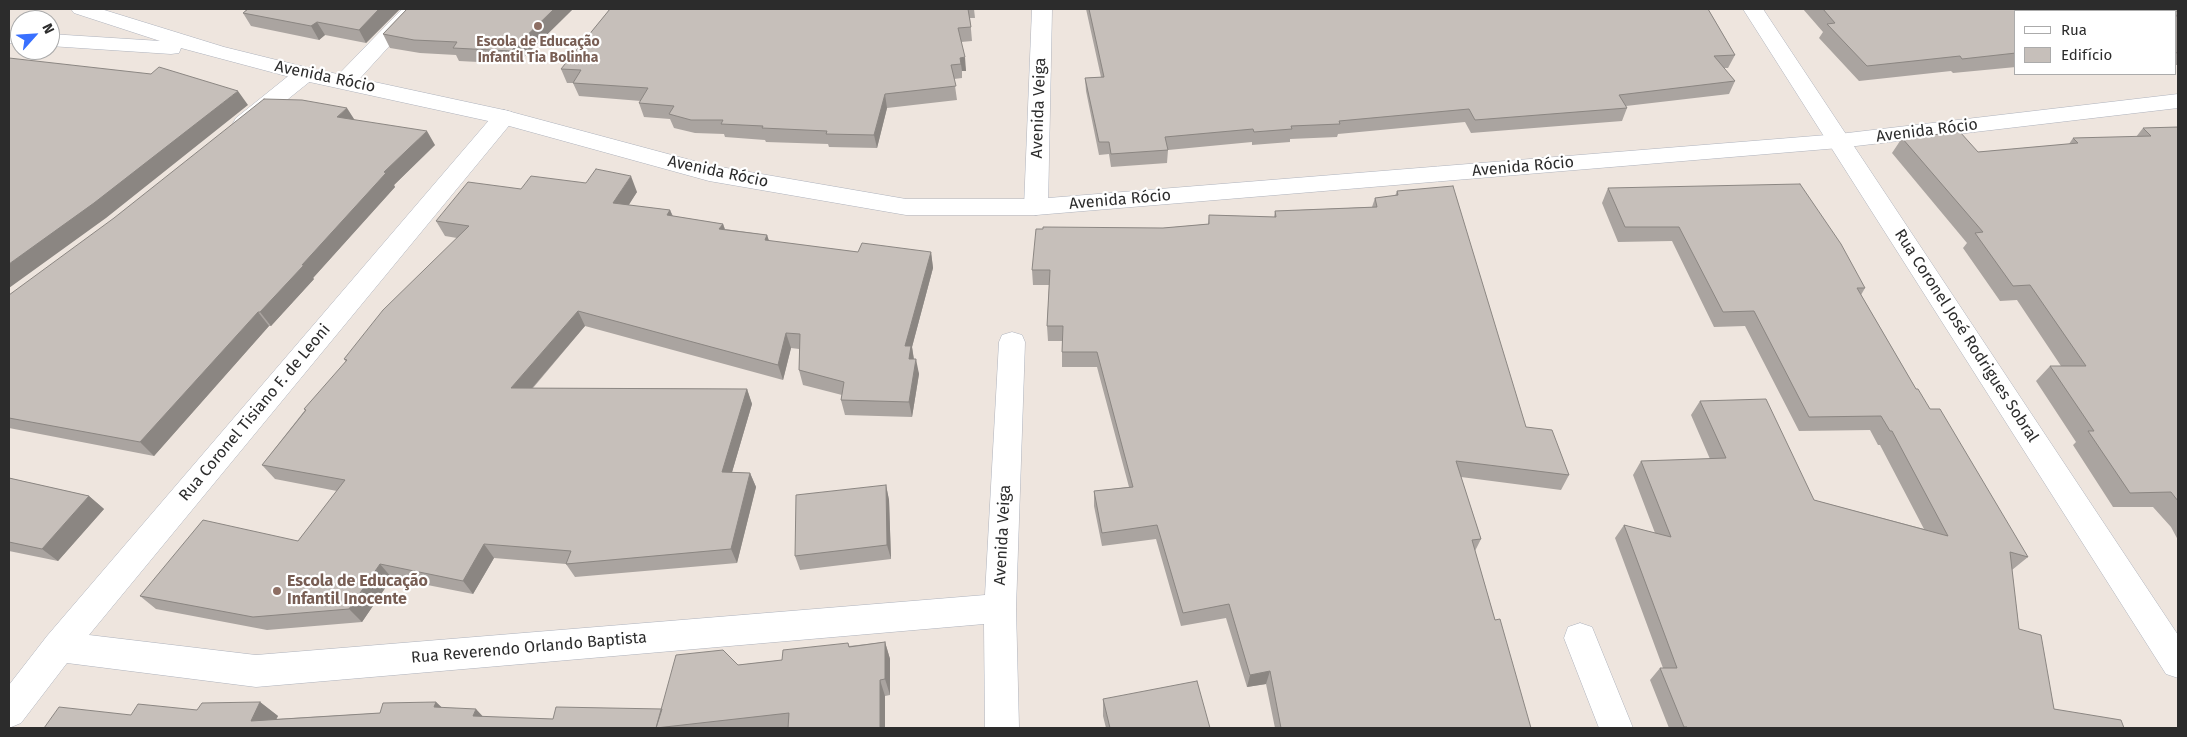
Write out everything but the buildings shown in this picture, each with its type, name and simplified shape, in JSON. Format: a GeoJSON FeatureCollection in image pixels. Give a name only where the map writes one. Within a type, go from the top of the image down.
{"type":"FeatureCollection","features":[{"type":"Feature","properties":{"kind":"street","name":"Avenida Rócio"},"geometry":{"type":"LineString","coordinates":[[81,9],[217,52],[305,74],[504,116],[709,173],[906,207],[1036,207],[1839,141],[2178,101]]}},
{"type":"Feature","properties":{"kind":"street"},"geometry":{"type":"LineString","coordinates":[[345,81],[414,9]]}},
{"type":"Feature","properties":{"kind":"street","name":"Avenida Veiga"},"geometry":{"type":"LineString","coordinates":[[1036,207],[1042,9]]}},
{"type":"Feature","properties":{"kind":"street","name":"Rua Coronel José Rodrigues Sobral"},"geometry":{"type":"LineString","coordinates":[[1753,9],[2178,662]]}},
{"type":"Feature","properties":{"kind":"street"},"geometry":{"type":"LineString","coordinates":[[60,41],[217,52]]}},
{"type":"Feature","properties":{"kind":"street"},"geometry":{"type":"LineString","coordinates":[[229,134],[305,74]]}},
{"type":"Feature","properties":{"kind":"street","name":"Rua Coronel Tisiano F. de Leoni"},"geometry":{"type":"LineString","coordinates":[[9,712],[59,647],[504,116]]}},
{"type":"Feature","properties":{"kind":"street","name":"Avenida Veiga"},"geometry":{"type":"LineString","coordinates":[[1002,728],[1000,608],[1012,342]]}},
{"type":"Feature","properties":{"kind":"street","name":"Rua Reverendo Orlando Baptista"},"geometry":{"type":"LineString","coordinates":[[59,647],[256,671],[1000,608]]}},
{"type":"Feature","properties":{"kind":"street"},"geometry":{"type":"LineString","coordinates":[[1580,638],[1616,728]]}},
{"type":"Feature","properties":{"kind":"place","name":"Escola de Educação Infantil Tia Bolinha"},"geometry":{"type":"Point","coordinates":[538,26]}},
{"type":"Feature","properties":{"kind":"place","name":"Escola de Educação Infantil Inocente"},"geometry":{"type":"Point","coordinates":[277,591]}}]}
